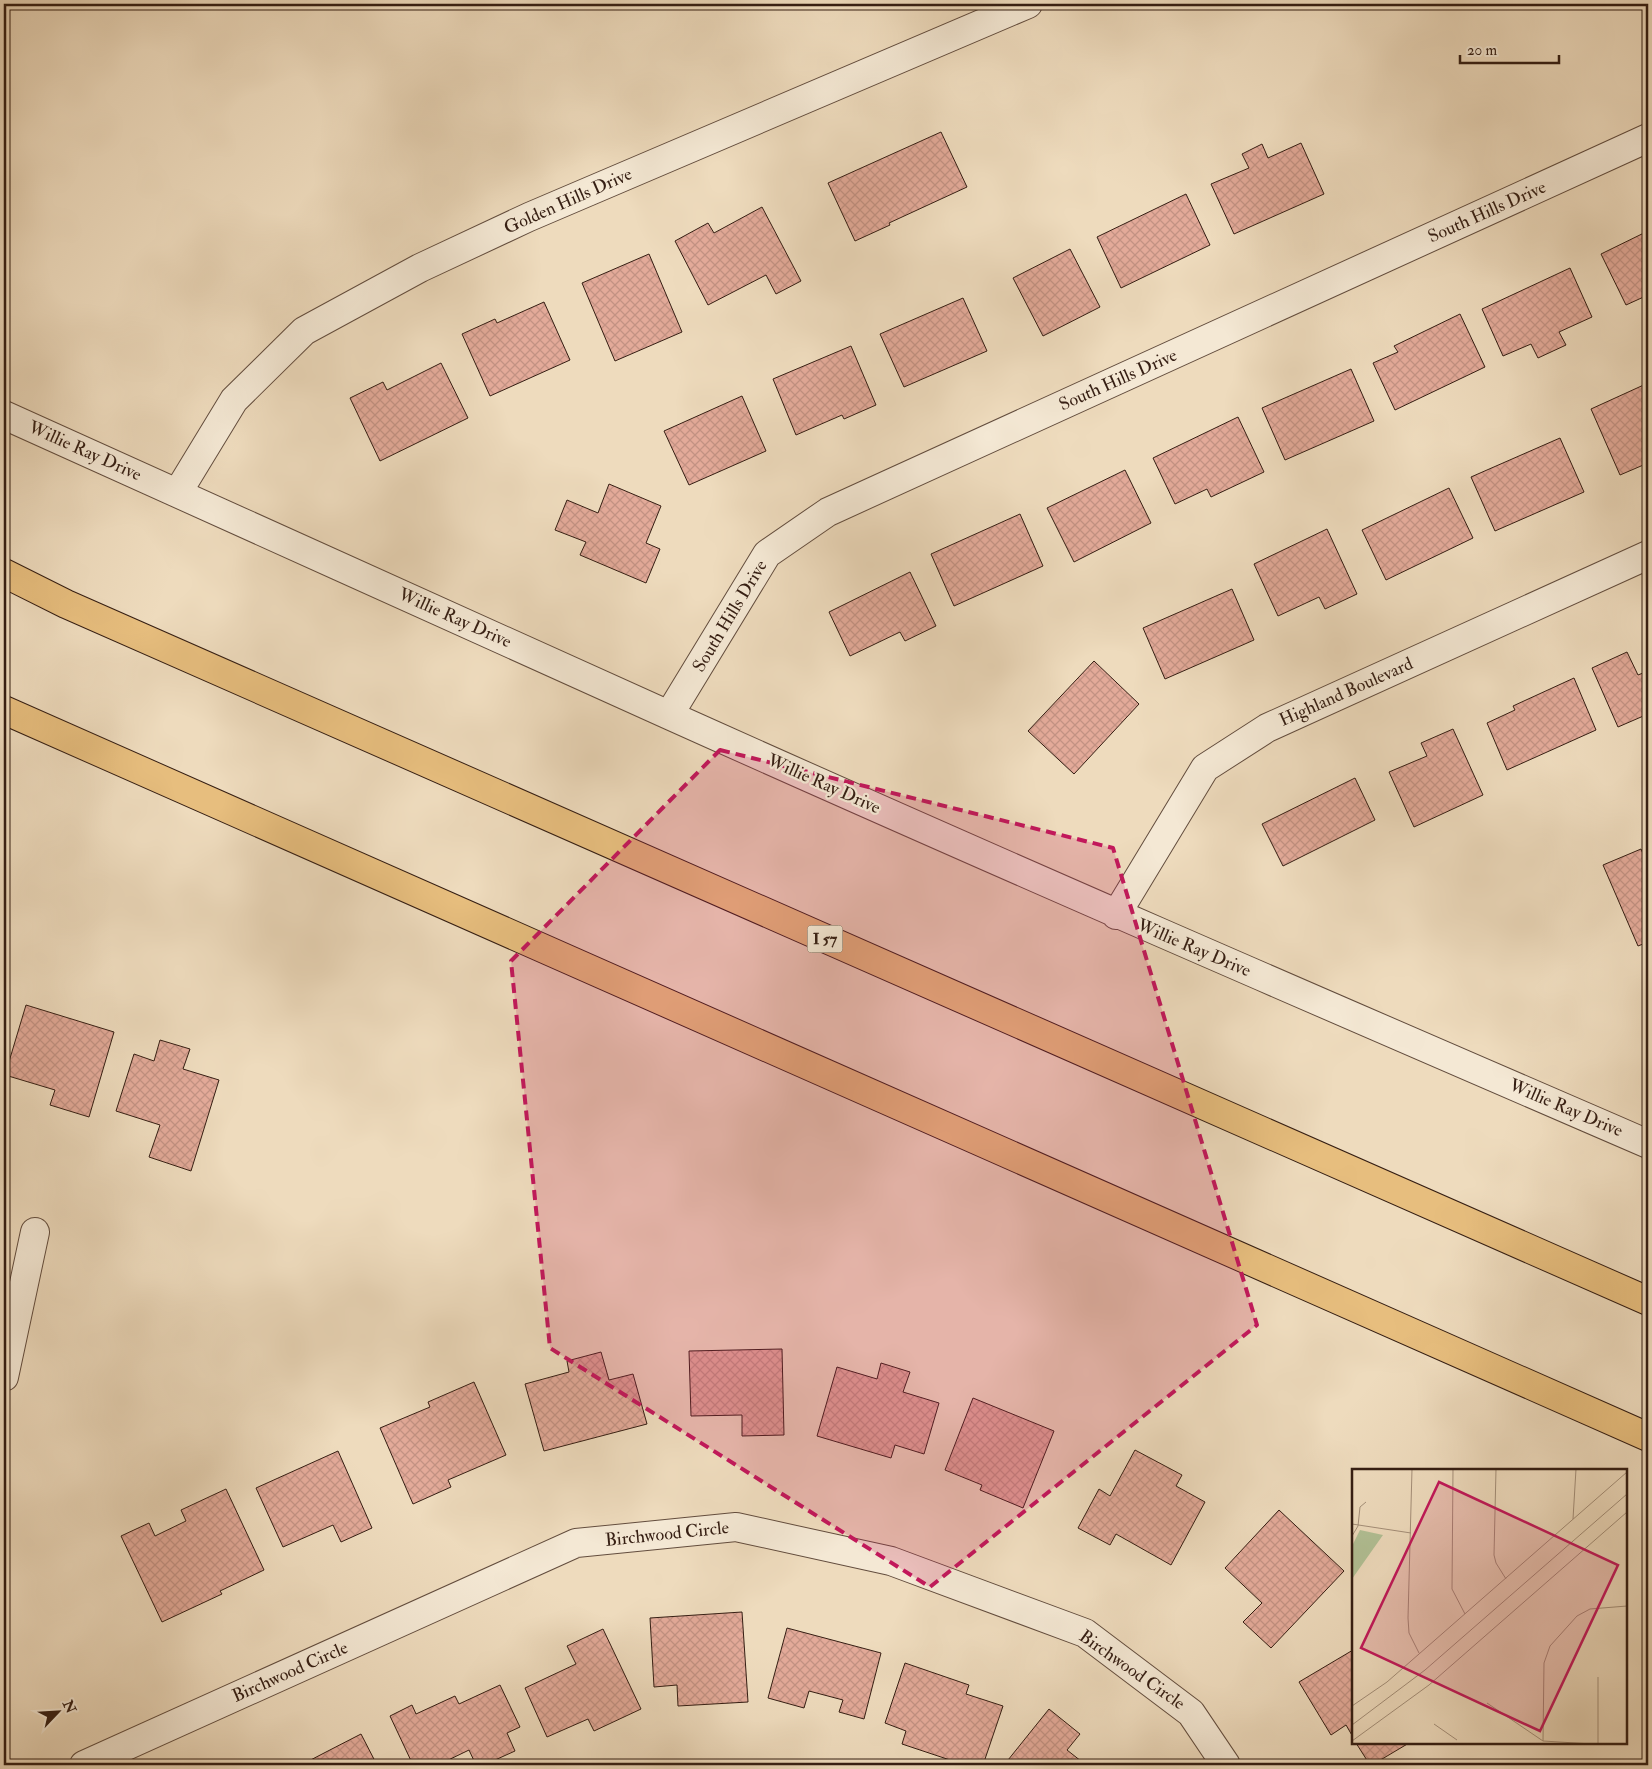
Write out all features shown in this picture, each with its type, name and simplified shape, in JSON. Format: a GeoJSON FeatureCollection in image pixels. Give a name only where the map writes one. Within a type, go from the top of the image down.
{"type":"FeatureCollection","features":[{"type":"Feature","properties":{"kind":"highway","name":"I 57"},"geometry":{"type":"LineString","coordinates":[[4,573],[66,604],[1648,1301]]}},
{"type":"Feature","properties":{"kind":"highway"},"geometry":{"type":"LineString","coordinates":[[4,710],[1648,1437]]}},
{"type":"Feature","properties":{"kind":"street","name":"Golden Hills Drive"},"geometry":{"type":"LineString","coordinates":[[178,492],[234,400],[304,331],[420,268],[529,217],[1028,4]]}},
{"type":"Feature","properties":{"kind":"street","name":"South Hills Drive"},"geometry":{"type":"LineString","coordinates":[[669,716],[767,554],[828,512],[1648,138]]}},
{"type":"Feature","properties":{"kind":"street","name":"Willie Ray Drive"},"geometry":{"type":"LineString","coordinates":[[4,416],[178,492],[669,716],[1116,914],[1648,1144]]}},
{"type":"Feature","properties":{"kind":"street","name":"Highland Boulevard"},"geometry":{"type":"LineString","coordinates":[[1116,914],[1205,768],[1267,728],[1648,555]]}},
{"type":"Feature","properties":{"kind":"street"},"geometry":{"type":"LineString","coordinates":[[4,1378],[35,1232]]}},
{"type":"Feature","properties":{"kind":"street","name":"Birchwood Circle"},"geometry":{"type":"LineString","coordinates":[[84,1765],[576,1543],[736,1526],[892,1561],[1085,1633],[1191,1713],[1226,1765]]}},
{"type":"Feature","properties":{"kind":"highlighted area"},"geometry":{"type":"Polygon","coordinates":[[[720,750],[1113,848],[1257,1325],[930,1587],[550,1348],[511,961],[720,750]]]}},
{"type":"Feature","properties":{"kind":"building"},"geometry":{"type":"Polygon","coordinates":[[[941,132],[967,187],[855,241],[828,183],[941,132]]]}},
{"type":"Feature","properties":{"kind":"building"},"geometry":{"type":"Polygon","coordinates":[[[1301,143],[1324,194],[1234,234],[1211,184],[1249,168],[1242,154],[1262,144],[1268,158],[1301,143]]]}},
{"type":"Feature","properties":{"kind":"building"},"geometry":{"type":"Polygon","coordinates":[[[1186,194],[1210,245],[1121,288],[1097,237],[1186,194]]]}},
{"type":"Feature","properties":{"kind":"building"},"geometry":{"type":"Polygon","coordinates":[[[762,207],[801,281],[776,294],[766,275],[708,305],[675,241],[708,223],[714,233],[762,207]]]}},
{"type":"Feature","properties":{"kind":"building"},"geometry":{"type":"Polygon","coordinates":[[[1648,231],[1648,295],[1626,305],[1601,254],[1648,231]]]}},
{"type":"Feature","properties":{"kind":"building"},"geometry":{"type":"Polygon","coordinates":[[[1070,249],[1100,307],[1043,336],[1013,278],[1070,249]]]}},
{"type":"Feature","properties":{"kind":"building"},"geometry":{"type":"Polygon","coordinates":[[[649,254],[682,332],[615,361],[582,283],[649,254]]]}},
{"type":"Feature","properties":{"kind":"building"},"geometry":{"type":"Polygon","coordinates":[[[1570,268],[1592,317],[1559,332],[1566,345],[1538,358],[1531,344],[1503,356],[1482,309],[1570,268]]]}},
{"type":"Feature","properties":{"kind":"building"},"geometry":{"type":"Polygon","coordinates":[[[963,298],[987,351],[904,387],[880,334],[963,298]]]}},
{"type":"Feature","properties":{"kind":"building"},"geometry":{"type":"Polygon","coordinates":[[[544,302],[570,360],[490,396],[462,334],[495,319],[497,323],[544,302]]]}},
{"type":"Feature","properties":{"kind":"building"},"geometry":{"type":"Polygon","coordinates":[[[1460,314],[1485,367],[1395,410],[1373,363],[1398,352],[1394,346],[1460,314]]]}},
{"type":"Feature","properties":{"kind":"building"},"geometry":{"type":"Polygon","coordinates":[[[851,346],[876,405],[844,419],[842,415],[796,435],[773,379],[851,346]]]}},
{"type":"Feature","properties":{"kind":"building"},"geometry":{"type":"Polygon","coordinates":[[[441,363],[468,418],[380,461],[350,398],[383,382],[387,390],[441,363]]]}},
{"type":"Feature","properties":{"kind":"building"},"geometry":{"type":"Polygon","coordinates":[[[1351,369],[1374,421],[1285,460],[1262,408],[1351,369]]]}},
{"type":"Feature","properties":{"kind":"building"},"geometry":{"type":"Polygon","coordinates":[[[1648,383],[1648,446],[1645,447],[1648,463],[1620,475],[1591,409],[1648,383]]]}},
{"type":"Feature","properties":{"kind":"building"},"geometry":{"type":"Polygon","coordinates":[[[742,396],[766,451],[689,485],[664,431],[742,396]]]}},
{"type":"Feature","properties":{"kind":"building"},"geometry":{"type":"Polygon","coordinates":[[[1238,417],[1264,472],[1211,497],[1207,489],[1175,504],[1153,458],[1238,417]]]}},
{"type":"Feature","properties":{"kind":"building"},"geometry":{"type":"Polygon","coordinates":[[[1560,438],[1584,492],[1495,531],[1471,477],[1560,438]]]}},
{"type":"Feature","properties":{"kind":"building"},"geometry":{"type":"Polygon","coordinates":[[[1125,470],[1151,523],[1074,562],[1047,508],[1125,470]]]}},
{"type":"Feature","properties":{"kind":"building"},"geometry":{"type":"Polygon","coordinates":[[[609,484],[661,506],[646,543],[660,549],[646,583],[580,555],[586,542],[555,530],[567,500],[598,513],[609,484]]]}},
{"type":"Feature","properties":{"kind":"building"},"geometry":{"type":"Polygon","coordinates":[[[1449,488],[1473,538],[1386,580],[1362,530],[1449,488]]]}},
{"type":"Feature","properties":{"kind":"building"},"geometry":{"type":"Polygon","coordinates":[[[1020,514],[1043,566],[954,606],[931,554],[1020,514]]]}},
{"type":"Feature","properties":{"kind":"building"},"geometry":{"type":"Polygon","coordinates":[[[1327,529],[1357,594],[1325,609],[1319,597],[1278,616],[1254,564],[1327,529]]]}},
{"type":"Feature","properties":{"kind":"building"},"geometry":{"type":"Polygon","coordinates":[[[910,572],[936,626],[905,641],[900,632],[850,656],[829,612],[910,572]]]}},
{"type":"Feature","properties":{"kind":"building"},"geometry":{"type":"Polygon","coordinates":[[[1232,589],[1254,640],[1165,679],[1143,628],[1232,589]]]}},
{"type":"Feature","properties":{"kind":"building"},"geometry":{"type":"Polygon","coordinates":[[[1627,652],[1638,675],[1648,671],[1648,714],[1618,727],[1592,668],[1627,652]]]}},
{"type":"Feature","properties":{"kind":"building"},"geometry":{"type":"Polygon","coordinates":[[[1094,661],[1139,704],[1074,774],[1028,731],[1094,661]]]}},
{"type":"Feature","properties":{"kind":"building"},"geometry":{"type":"Polygon","coordinates":[[[1574,678],[1596,730],[1507,770],[1487,723],[1515,710],[1513,706],[1574,678]]]}},
{"type":"Feature","properties":{"kind":"building"},"geometry":{"type":"Polygon","coordinates":[[[1453,729],[1483,795],[1414,827],[1389,772],[1427,756],[1421,743],[1453,729]]]}},
{"type":"Feature","properties":{"kind":"building"},"geometry":{"type":"Polygon","coordinates":[[[1355,778],[1375,820],[1283,866],[1262,824],[1355,778]]]}},
{"type":"Feature","properties":{"kind":"building"},"geometry":{"type":"Polygon","coordinates":[[[1641,849],[1648,865],[1648,942],[1638,946],[1603,865],[1641,849]]]}},
{"type":"Feature","properties":{"kind":"building"},"geometry":{"type":"Polygon","coordinates":[[[26,1005],[114,1032],[89,1117],[50,1105],[55,1090],[5,1075],[26,1005]]]}},
{"type":"Feature","properties":{"kind":"building"},"geometry":{"type":"Polygon","coordinates":[[[160,1040],[190,1049],[183,1069],[219,1080],[191,1171],[149,1157],[160,1125],[116,1111],[134,1054],[154,1061],[160,1040]]]}},
{"type":"Feature","properties":{"kind":"building"},"geometry":{"type":"Polygon","coordinates":[[[782,1349],[784,1435],[742,1436],[742,1415],[691,1416],[689,1351],[782,1349]]]}},
{"type":"Feature","properties":{"kind":"building"},"geometry":{"type":"Polygon","coordinates":[[[601,1352],[609,1380],[633,1374],[647,1424],[544,1451],[525,1384],[569,1372],[567,1361],[601,1352]]]}},
{"type":"Feature","properties":{"kind":"building"},"geometry":{"type":"Polygon","coordinates":[[[881,1363],[910,1372],[903,1392],[939,1403],[924,1454],[895,1445],[891,1458],[817,1436],[837,1367],[877,1379],[881,1363]]]}},
{"type":"Feature","properties":{"kind":"building"},"geometry":{"type":"Polygon","coordinates":[[[474,1382],[506,1455],[448,1480],[451,1487],[413,1504],[380,1428],[430,1407],[428,1402],[474,1382]]]}},
{"type":"Feature","properties":{"kind":"building"},"geometry":{"type":"Polygon","coordinates":[[[973,1398],[1054,1431],[1023,1508],[980,1490],[982,1485],[945,1470],[973,1398]]]}},
{"type":"Feature","properties":{"kind":"building"},"geometry":{"type":"Polygon","coordinates":[[[1135,1450],[1182,1475],[1176,1486],[1205,1502],[1171,1565],[1116,1534],[1110,1545],[1078,1528],[1099,1489],[1110,1496],[1135,1450]]]}},
{"type":"Feature","properties":{"kind":"building"},"geometry":{"type":"Polygon","coordinates":[[[338,1451],[372,1528],[341,1542],[333,1525],[283,1547],[256,1488],[338,1451]]]}},
{"type":"Feature","properties":{"kind":"building"},"geometry":{"type":"Polygon","coordinates":[[[226,1489],[264,1570],[220,1591],[222,1594],[162,1622],[121,1536],[149,1523],[155,1536],[186,1521],[181,1510],[226,1489]]]}},
{"type":"Feature","properties":{"kind":"building"},"geometry":{"type":"Polygon","coordinates":[[[1279,1510],[1344,1571],[1271,1648],[1243,1622],[1262,1603],[1225,1568],[1279,1510]]]}},
{"type":"Feature","properties":{"kind":"building"},"geometry":{"type":"Polygon","coordinates":[[[742,1612],[748,1702],[678,1706],[677,1685],[654,1687],[650,1618],[742,1612]]]}},
{"type":"Feature","properties":{"kind":"building"},"geometry":{"type":"Polygon","coordinates":[[[787,1628],[881,1653],[864,1719],[839,1712],[843,1700],[809,1691],[804,1708],[768,1698],[787,1628]]]}},
{"type":"Feature","properties":{"kind":"building"},"geometry":{"type":"Polygon","coordinates":[[[603,1629],[641,1709],[594,1731],[588,1719],[547,1737],[525,1688],[576,1664],[567,1646],[603,1629]]]}},
{"type":"Feature","properties":{"kind":"building"},"geometry":{"type":"Polygon","coordinates":[[[1352,1651],[1352,1735],[1346,1725],[1331,1735],[1299,1682],[1352,1651]]]}},
{"type":"Feature","properties":{"kind":"building"},"geometry":{"type":"Polygon","coordinates":[[[905,1663],[969,1685],[966,1694],[1003,1706],[983,1765],[965,1765],[902,1744],[906,1731],[885,1723],[905,1663]]]}},
{"type":"Feature","properties":{"kind":"building"},"geometry":{"type":"Polygon","coordinates":[[[500,1685],[520,1727],[507,1733],[515,1751],[484,1765],[476,1765],[469,1750],[438,1765],[413,1765],[390,1716],[412,1705],[416,1714],[455,1696],[459,1704],[500,1685]]]}},
{"type":"Feature","properties":{"kind":"building"},"geometry":{"type":"Polygon","coordinates":[[[1049,1709],[1080,1734],[1067,1750],[1086,1765],[1004,1765],[1049,1709]]]}},
{"type":"Feature","properties":{"kind":"building"},"geometry":{"type":"Polygon","coordinates":[[[361,1734],[377,1765],[301,1765],[326,1752],[361,1734]]]}},
{"type":"Feature","properties":{"kind":"building"},"geometry":{"type":"Polygon","coordinates":[[[1357,1744],[1407,1744],[1372,1765],[1370,1765],[1357,1744]]]}}]}
